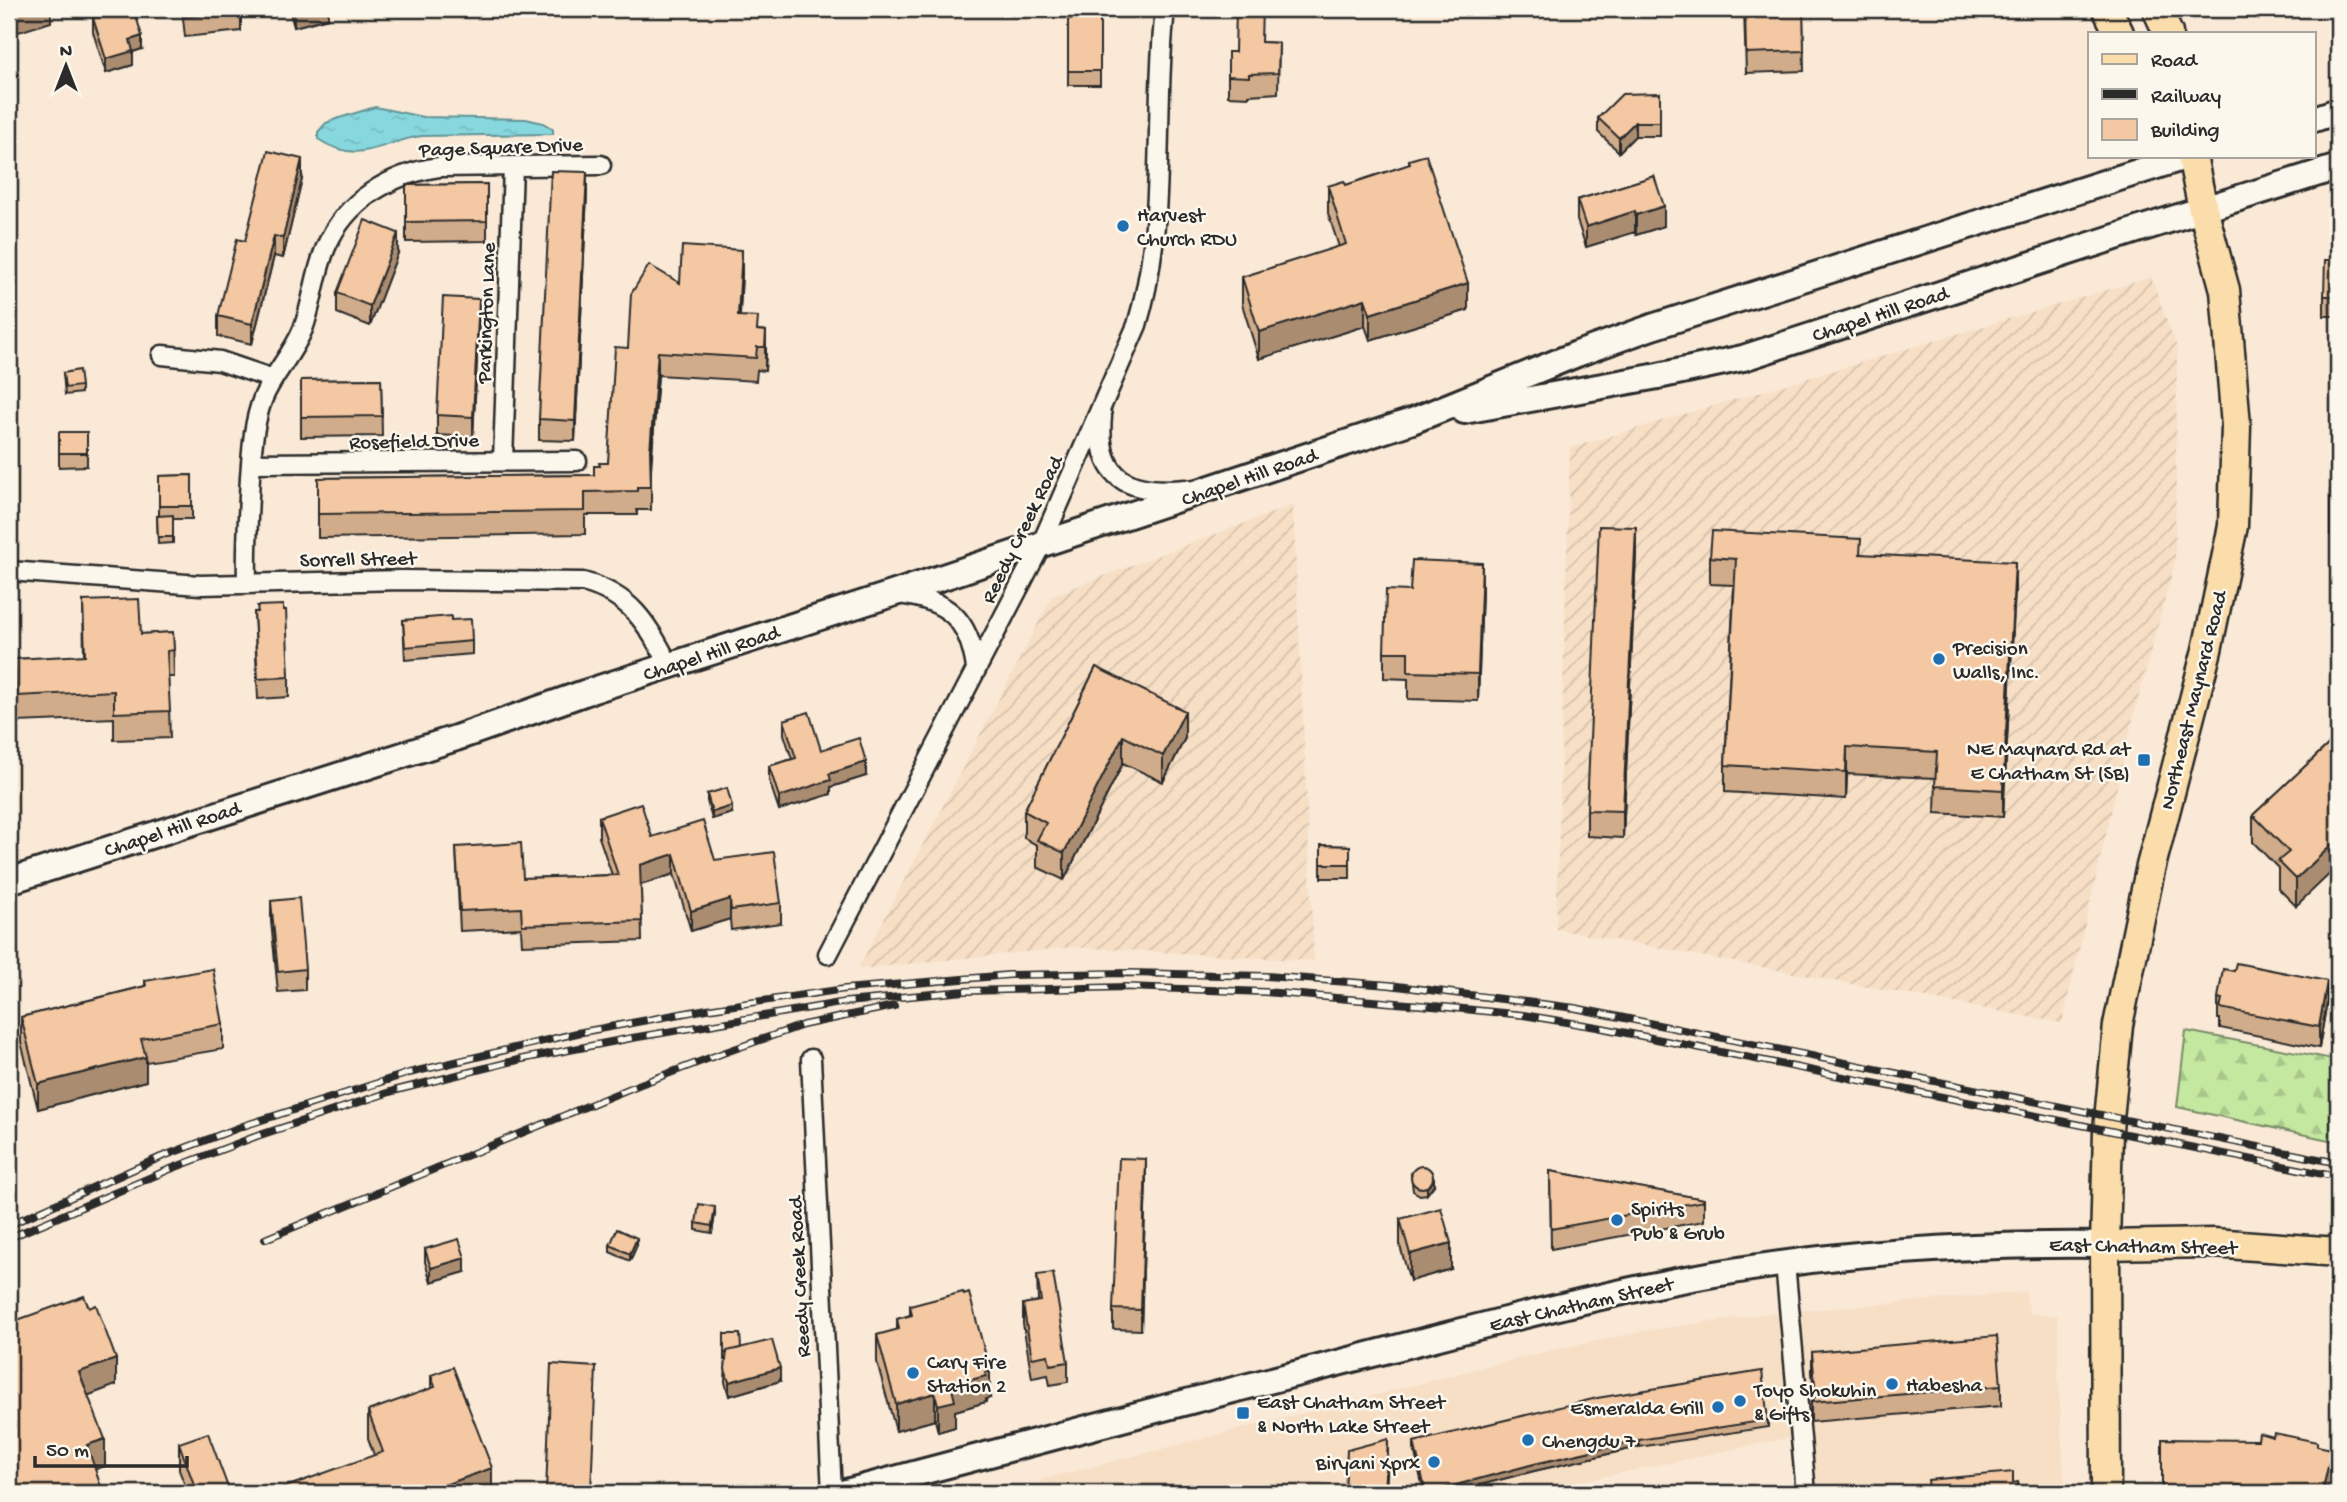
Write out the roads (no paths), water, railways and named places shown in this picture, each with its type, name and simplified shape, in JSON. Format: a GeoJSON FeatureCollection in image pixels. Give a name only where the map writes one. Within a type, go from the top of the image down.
{"type":"FeatureCollection","features":[{"type":"Feature","properties":{"kind":"main road"},"geometry":{"type":"LineString","coordinates":[[2107,9],[2118,32]]}},
{"type":"Feature","properties":{"kind":"main road"},"geometry":{"type":"LineString","coordinates":[[2157,9],[2168,32]]}},
{"type":"Feature","properties":{"kind":"main road"},"geometry":{"type":"LineString","coordinates":[[2316,118],[2338,111]]}},
{"type":"Feature","properties":{"kind":"main road","name":"Chapel Hill Road"},"geometry":{"type":"LineString","coordinates":[[9,881],[456,738],[1412,421],[1577,354],[1652,327],[2184,158]]}},
{"type":"Feature","properties":{"kind":"main road","name":"Northeast Maynard Road"},"geometry":{"type":"LineString","coordinates":[[2106,1493],[2105,1245],[2108,1130],[2118,1025],[2150,870],[2207,650],[2233,526],[2236,426],[2225,290],[2190,158]]}},
{"type":"Feature","properties":{"kind":"main road","name":"Chapel Hill Road"},"geometry":{"type":"LineString","coordinates":[[1412,421],[1743,358],[2338,167]]}},
{"type":"Feature","properties":{"kind":"main road","name":"East Chatham Street"},"geometry":{"type":"LineString","coordinates":[[842,1493],[1517,1317],[1641,1288],[1785,1263],[2023,1244],[2213,1243],[2338,1252]]}},
{"type":"Feature","properties":{"kind":"street","name":"Reedy Creek Road"},"geometry":{"type":"LineString","coordinates":[[828,954],[1041,545],[1138,326],[1151,267],[1158,209],[1159,85],[1165,9]]}},
{"type":"Feature","properties":{"kind":"street","name":"Page Square Drive"},"geometry":{"type":"LineString","coordinates":[[247,584],[251,463],[256,418],[264,396],[302,331],[326,247],[336,229],[363,199],[385,182],[413,171],[439,167],[601,165]]}},
{"type":"Feature","properties":{"kind":"street","name":"Parkington Lane"},"geometry":{"type":"LineString","coordinates":[[503,461],[513,166]]}},
{"type":"Feature","properties":{"kind":"street"},"geometry":{"type":"LineString","coordinates":[[162,355],[220,361],[273,380]]}},
{"type":"Feature","properties":{"kind":"street","name":"Reedy Creek Road"},"geometry":{"type":"LineString","coordinates":[[1102,407],[1101,438],[1105,460],[1127,485],[1164,491],[1217,486]]}},
{"type":"Feature","properties":{"kind":"street","name":"Rosefield Drive"},"geometry":{"type":"LineString","coordinates":[[251,463],[577,461]]}},
{"type":"Feature","properties":{"kind":"street","name":"Sorrell Street"},"geometry":{"type":"LineString","coordinates":[[9,571],[200,585],[402,580],[583,582],[609,590],[637,612],[648,625],[670,665]]}},
{"type":"Feature","properties":{"kind":"street","name":"Reedy Creek Road"},"geometry":{"type":"LineString","coordinates":[[895,593],[937,602],[956,615],[974,649],[976,668]]}},
{"type":"Feature","properties":{"kind":"street","name":"Reedy Creek Road"},"geometry":{"type":"LineString","coordinates":[[811,1059],[832,1493]]}},
{"type":"Feature","properties":{"kind":"street"},"geometry":{"type":"LineString","coordinates":[[1785,1263],[1806,1493]]}},
{"type":"Feature","properties":{"kind":"water"},"geometry":{"type":"Polygon","coordinates":[[[375,107],[423,117],[526,119],[543,123],[553,129],[553,134],[422,136],[359,152],[333,147],[318,139],[318,132],[326,123],[375,107]]]}},
{"type":"Feature","properties":{"kind":"railway"},"geometry":{"type":"LineString","coordinates":[[9,1225],[161,1157],[246,1125],[409,1073],[577,1033],[707,1009],[845,989],[1009,975],[1129,973],[1266,976],[1389,985],[1575,1008],[2338,1163]]}},
{"type":"Feature","properties":{"kind":"railway"},"geometry":{"type":"LineString","coordinates":[[9,1238],[168,1170],[257,1136],[393,1091],[522,1059],[632,1038],[846,1002],[965,991],[1126,987],[1265,992],[1523,1015],[1597,1027],[2338,1177]]}},
{"type":"Feature","properties":{"kind":"railway"},"geometry":{"type":"LineString","coordinates":[[265,1239],[638,1085],[723,1053],[803,1025],[894,1006]]}},
{"type":"Feature","properties":{"kind":"place","name":"Harvest Church RDU"},"geometry":{"type":"Point","coordinates":[1123,226]}},
{"type":"Feature","properties":{"kind":"place","name":"Precision Walls, Inc."},"geometry":{"type":"Point","coordinates":[1939,659]}},
{"type":"Feature","properties":{"kind":"place","name":"NE Maynard Rd at E Chatham St (SB)"},"geometry":{"type":"Point","coordinates":[2144,760]}},
{"type":"Feature","properties":{"kind":"place","name":"Spirits Pub & Grub"},"geometry":{"type":"Point","coordinates":[1617,1220]}},
{"type":"Feature","properties":{"kind":"place","name":"Cary Fire Station 2"},"geometry":{"type":"Point","coordinates":[913,1373]}},
{"type":"Feature","properties":{"kind":"place","name":"Habesha"},"geometry":{"type":"Point","coordinates":[1892,1384]}},
{"type":"Feature","properties":{"kind":"place","name":"Toyo Shokuhin & Gifts"},"geometry":{"type":"Point","coordinates":[1740,1401]}},
{"type":"Feature","properties":{"kind":"place","name":"Esmeralda Grill"},"geometry":{"type":"Point","coordinates":[1718,1407]}},
{"type":"Feature","properties":{"kind":"place","name":"East Chatham Street & North Lake Street"},"geometry":{"type":"Point","coordinates":[1243,1413]}},
{"type":"Feature","properties":{"kind":"place","name":"Chengdu 7"},"geometry":{"type":"Point","coordinates":[1528,1440]}},
{"type":"Feature","properties":{"kind":"place","name":"Biryani Xprx"},"geometry":{"type":"Point","coordinates":[1434,1462]}}]}
